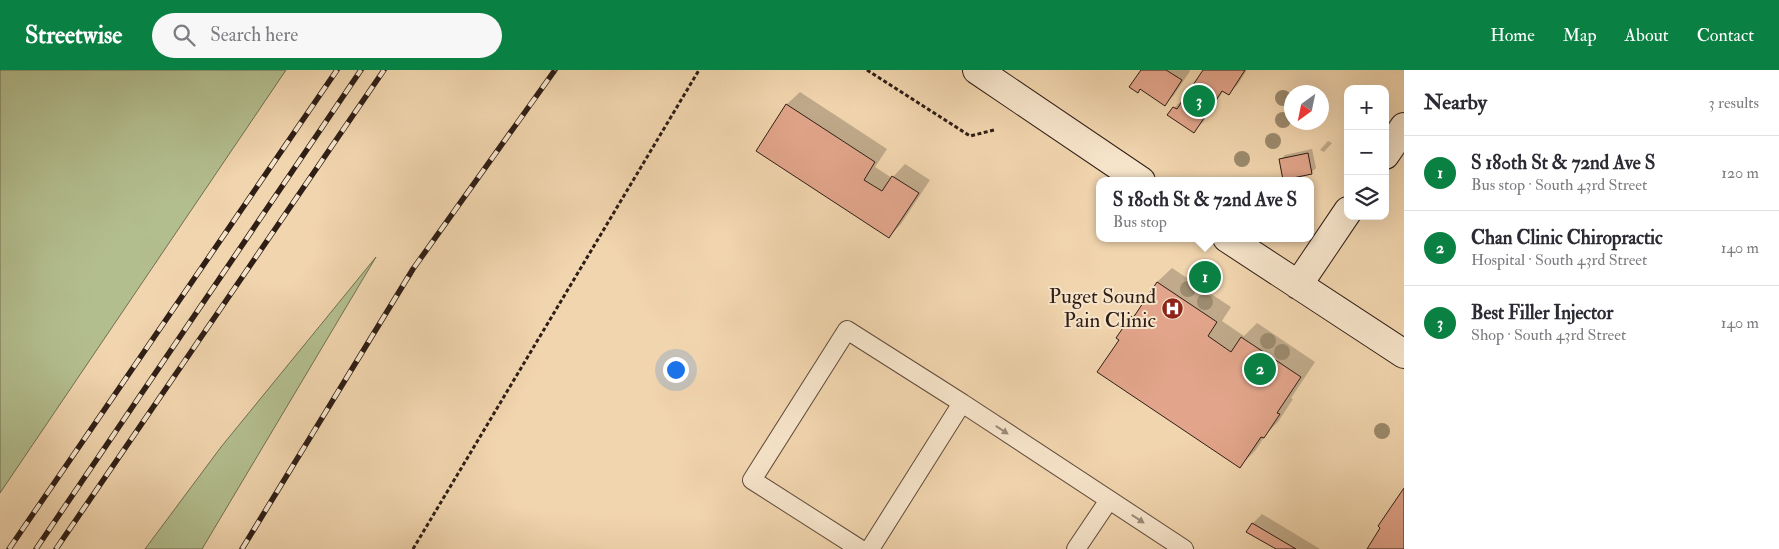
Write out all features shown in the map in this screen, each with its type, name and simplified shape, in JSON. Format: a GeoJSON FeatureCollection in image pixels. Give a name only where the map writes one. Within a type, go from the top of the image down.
{"type":"FeatureCollection","features":[{"type":"Feature","properties":{"kind":"main road"},"geometry":{"type":"LineString","coordinates":[[977,70],[1135,177]]}},
{"type":"Feature","properties":{"kind":"main road"},"geometry":{"type":"LineString","coordinates":[[1389,149],[1404,127]]}},
{"type":"Feature","properties":{"kind":"main road"},"geometry":{"type":"LineString","coordinates":[[1298,285],[1344,217]]}},
{"type":"Feature","properties":{"kind":"main road"},"geometry":{"type":"LineString","coordinates":[[1233,242],[1404,354]]}},
{"type":"Feature","properties":{"kind":"lane"},"geometry":{"type":"LineString","coordinates":[[860,549],[752,480],[847,330],[1184,549]]}},
{"type":"Feature","properties":{"kind":"lane"},"geometry":{"type":"LineString","coordinates":[[870,549],[962,404]]}},
{"type":"Feature","properties":{"kind":"lane"},"geometry":{"type":"LineString","coordinates":[[1076,549],[1109,500]]}},
{"type":"Feature","properties":{"kind":"path"},"geometry":{"type":"LineString","coordinates":[[413,549],[699,70]]}},
{"type":"Feature","properties":{"kind":"path"},"geometry":{"type":"LineString","coordinates":[[867,70],[970,136],[994,130]]}},
{"type":"Feature","properties":{"kind":"green space"},"geometry":{"type":"Polygon","coordinates":[[[0,70],[286,70],[0,493],[0,70]]]}},
{"type":"Feature","properties":{"kind":"green space"},"geometry":{"type":"Polygon","coordinates":[[[376,257],[202,549],[145,549],[221,447],[376,257]]]}},
{"type":"Feature","properties":{"kind":"building"},"geometry":{"type":"Polygon","coordinates":[[[1141,70],[1166,70],[1182,80],[1165,106],[1140,89],[1138,93],[1129,87],[1141,70]]]}},
{"type":"Feature","properties":{"kind":"building"},"geometry":{"type":"Polygon","coordinates":[[[1203,70],[1245,70],[1229,95],[1222,91],[1194,133],[1167,115],[1173,107],[1177,109],[1203,70]]]}},
{"type":"Feature","properties":{"kind":"building"},"geometry":{"type":"Polygon","coordinates":[[[786,104],[875,162],[864,180],[882,191],[892,176],[919,193],[889,238],[756,151],[786,104]]]}},
{"type":"Feature","properties":{"kind":"building"},"geometry":{"type":"Polygon","coordinates":[[[1308,153],[1312,174],[1298,177],[1282,177],[1279,159],[1308,153]]]}},
{"type":"Feature","properties":{"kind":"building"},"geometry":{"type":"Polygon","coordinates":[[[1157,282],[1217,322],[1208,336],[1231,352],[1241,337],[1301,377],[1277,413],[1280,414],[1264,438],[1261,437],[1240,468],[1097,372],[1119,340],[1116,338],[1131,316],[1133,318],[1157,282]]]}},
{"type":"Feature","properties":{"kind":"building"},"geometry":{"type":"Polygon","coordinates":[[[1404,488],[1404,549],[1367,549],[1380,528],[1378,526],[1404,488]]]}},
{"type":"Feature","properties":{"kind":"building"},"geometry":{"type":"Polygon","coordinates":[[[1252,523],[1296,549],[1276,549],[1246,532],[1252,523]]]}},
{"type":"Feature","properties":{"kind":"railway"},"geometry":{"type":"LineString","coordinates":[[9,549],[337,70]]}},
{"type":"Feature","properties":{"kind":"railway"},"geometry":{"type":"LineString","coordinates":[[36,549],[361,70]]}},
{"type":"Feature","properties":{"kind":"railway"},"geometry":{"type":"LineString","coordinates":[[56,549],[384,70]]}},
{"type":"Feature","properties":{"kind":"railway"},"geometry":{"type":"LineString","coordinates":[[242,549],[413,269],[555,70]]}},
{"type":"Feature","properties":{"kind":"place","name":"Best Filler Injector"},"geometry":{"type":"Point","coordinates":[1199,101]}},
{"type":"Feature","properties":{"kind":"place","name":"S 180th St & 72nd Ave S"},"geometry":{"type":"Point","coordinates":[1205,277]}},
{"type":"Feature","properties":{"kind":"place","name":"Puget Sound Pain Clinic"},"geometry":{"type":"Point","coordinates":[1172,308]}},
{"type":"Feature","properties":{"kind":"place","name":"Chan Clinic Chiropractic"},"geometry":{"type":"Point","coordinates":[1260,369]}}]}
